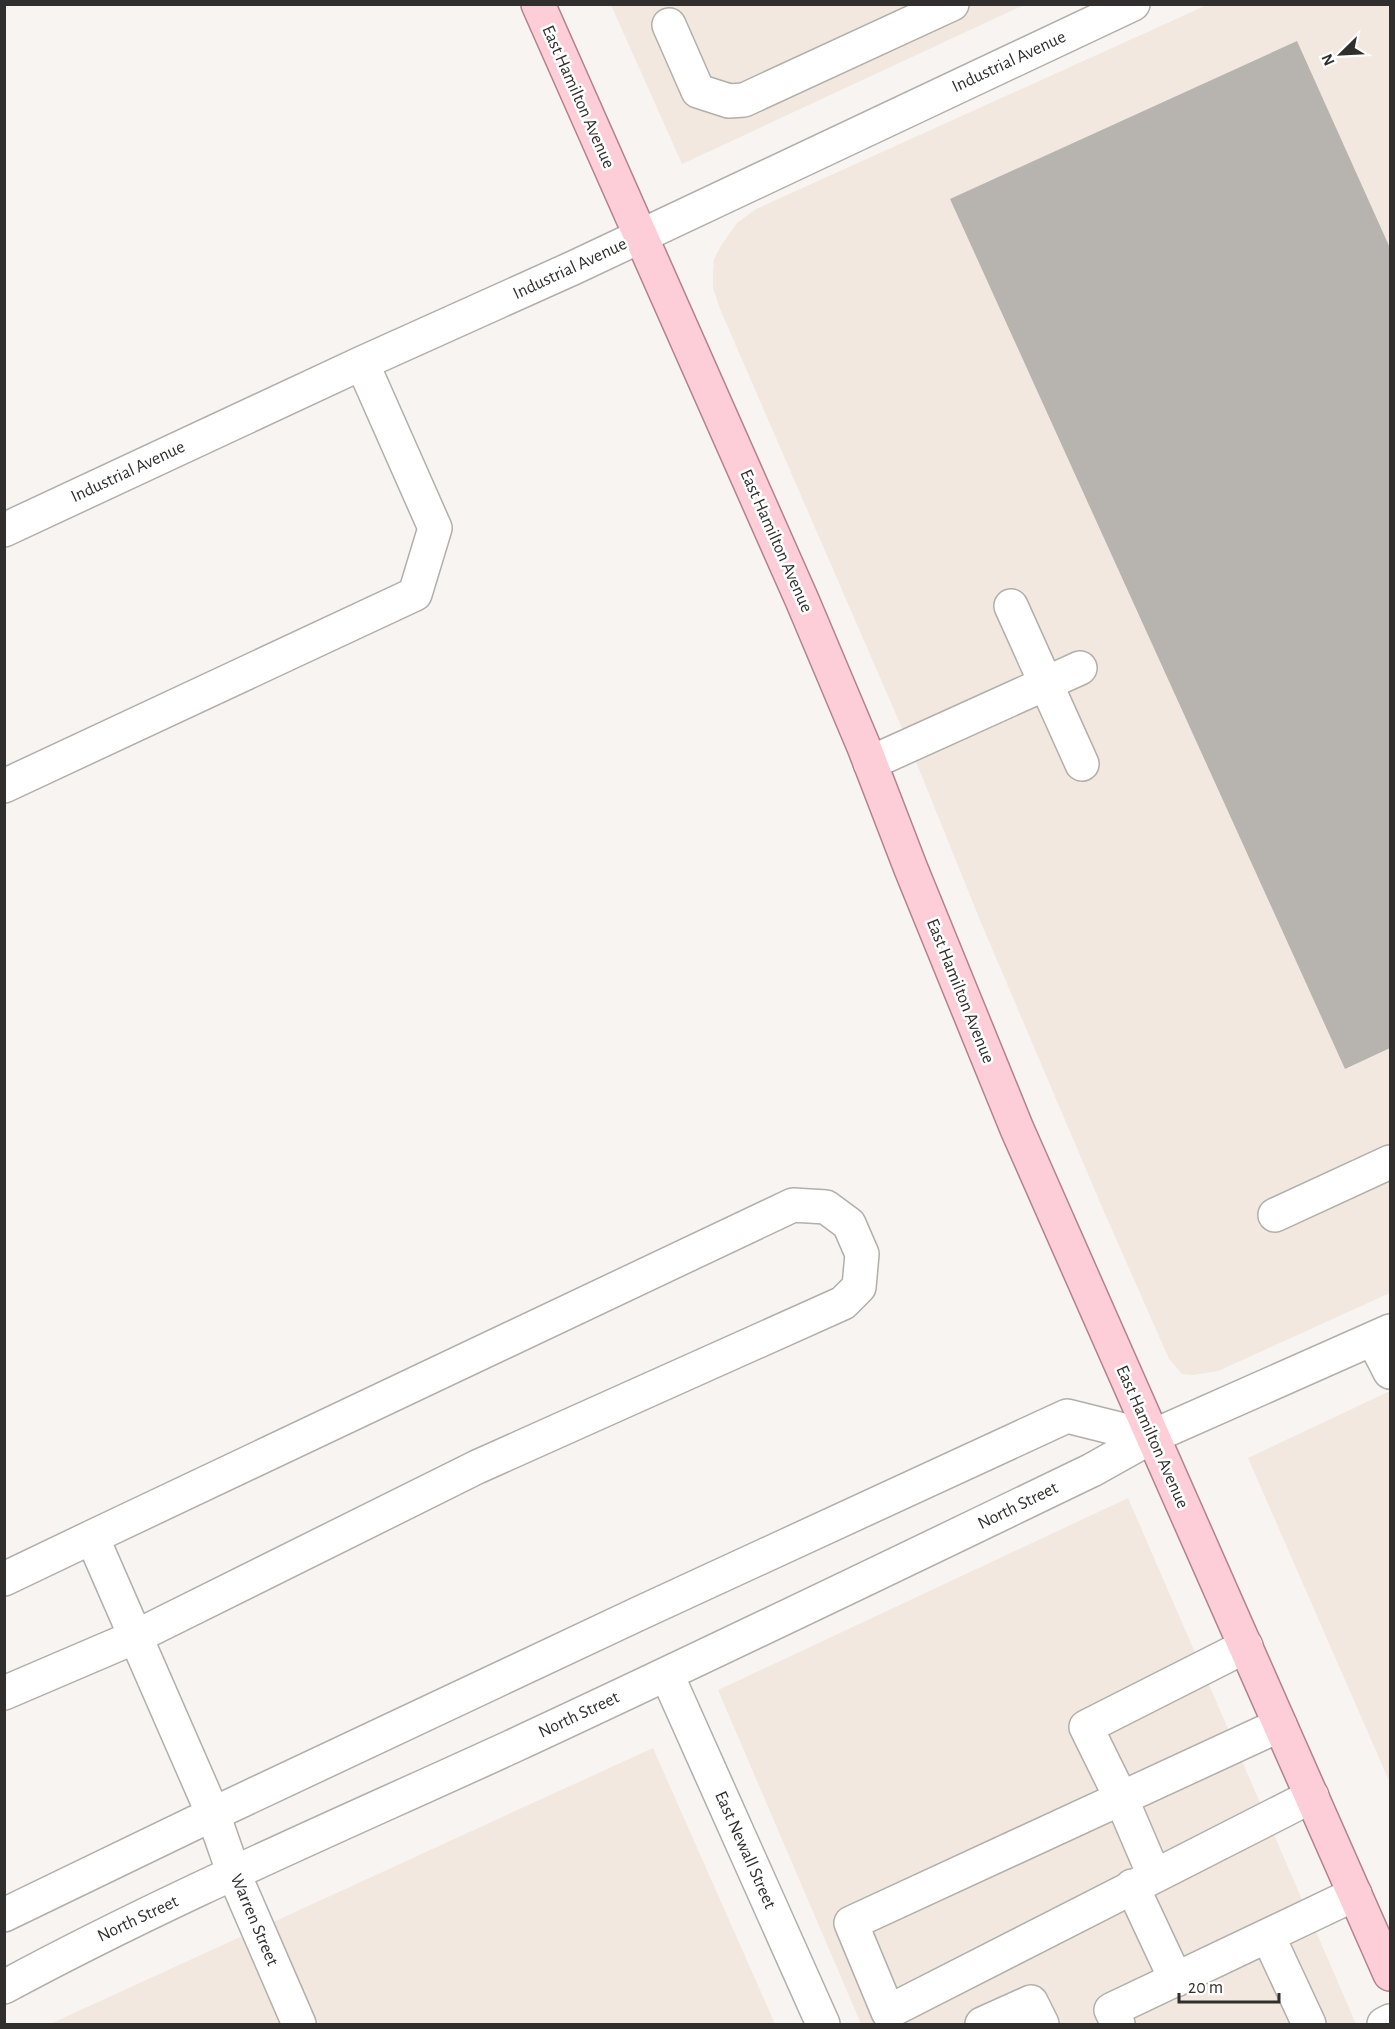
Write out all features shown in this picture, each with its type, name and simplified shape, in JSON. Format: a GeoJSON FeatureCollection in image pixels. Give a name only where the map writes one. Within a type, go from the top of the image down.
{"type":"FeatureCollection","features":[{"type":"Feature","properties":{"kind":"main road","name":"East Hamilton Avenue"},"geometry":{"type":"LineString","coordinates":[[538,4],[802,600],[1017,1129],[1390,1974]]}},
{"type":"Feature","properties":{"kind":"street"},"geometry":{"type":"LineString","coordinates":[[669,25],[698,91],[729,101],[744,100],[952,4]]}},
{"type":"Feature","properties":{"kind":"street","name":"Industrial Avenue"},"geometry":{"type":"LineString","coordinates":[[4,530],[362,363],[573,268],[1133,4]]}},
{"type":"Feature","properties":{"kind":"street"},"geometry":{"type":"LineString","coordinates":[[4,786],[415,594],[435,528],[362,363]]}},
{"type":"Feature","properties":{"kind":"street"},"geometry":{"type":"LineString","coordinates":[[1011,606],[1082,764]]}},
{"type":"Feature","properties":{"kind":"street"},"geometry":{"type":"LineString","coordinates":[[870,763],[1080,668]]}},
{"type":"Feature","properties":{"kind":"street"},"geometry":{"type":"LineString","coordinates":[[1275,1215],[1390,1162]]}},
{"type":"Feature","properties":{"kind":"street"},"geometry":{"type":"LineString","coordinates":[[4,1579],[792,1205],[826,1207],[849,1224],[862,1254],[859,1287],[843,1303],[477,1467],[135,1637],[4,1693]]}},
{"type":"Feature","properties":{"kind":"street"},"geometry":{"type":"LineString","coordinates":[[1382,1335],[1390,1372]]}},
{"type":"Feature","properties":{"kind":"street","name":"North Street"},"geometry":{"type":"LineString","coordinates":[[4,1987],[69,1952],[234,1874],[667,1675],[1092,1470],[1151,1437],[1382,1335]]}},
{"type":"Feature","properties":{"kind":"street"},"geometry":{"type":"LineString","coordinates":[[4,1915],[629,1618],[1067,1416],[1151,1437]]}},
{"type":"Feature","properties":{"kind":"street","name":"Warren Street"},"geometry":{"type":"LineString","coordinates":[[92,1537],[213,1814],[234,1874],[298,2025]]}},
{"type":"Feature","properties":{"kind":"street"},"geometry":{"type":"LineString","coordinates":[[1176,1980],[1143,1881],[1121,1798],[1086,1727],[1246,1646]]}},
{"type":"Feature","properties":{"kind":"street","name":"East Newall Street"},"geometry":{"type":"LineString","coordinates":[[667,1675],[823,2025]]}},
{"type":"Feature","properties":{"kind":"street"},"geometry":{"type":"LineString","coordinates":[[1280,1725],[850,1923],[888,2012],[1312,1796]]}},
{"type":"Feature","properties":{"kind":"street"},"geometry":{"type":"LineString","coordinates":[[1118,2025],[1111,2010],[1355,1894]]}},
{"type":"Feature","properties":{"kind":"street"},"geometry":{"type":"LineString","coordinates":[[1268,1936],[1309,2025]]}},
{"type":"Feature","properties":{"kind":"street"},"geometry":{"type":"LineString","coordinates":[[982,2025],[1030,2002],[1042,2025]]}},
{"type":"Feature","properties":{"kind":"street"},"geometry":{"type":"LineString","coordinates":[[1384,2025],[1390,2021]]}},
{"type":"Feature","properties":{"kind":"shaded area"},"geometry":{"type":"Polygon","coordinates":[[[611,5],[1024,5],[682,164],[611,5]]]}},
{"type":"Feature","properties":{"kind":"shaded area"},"geometry":{"type":"Polygon","coordinates":[[[1207,5],[1390,5],[1390,1293],[1218,1371],[1193,1375],[1182,1374],[1169,1359],[1102,1207],[982,925],[908,742],[720,309],[713,288],[713,272],[714,259],[722,244],[737,223],[756,209],[1207,5]]]}},
{"type":"Feature","properties":{"kind":"shaded area"},"geometry":{"type":"Polygon","coordinates":[[[1390,1391],[1390,1783],[1248,1458],[1390,1391]]]}},
{"type":"Feature","properties":{"kind":"shaded area"},"geometry":{"type":"Polygon","coordinates":[[[1128,1498],[1356,2024],[861,2024],[718,1690],[1128,1498]]]}},
{"type":"Feature","properties":{"kind":"shaded area"},"geometry":{"type":"Polygon","coordinates":[[[653,1748],[775,2024],[50,2024],[653,1748]]]}},
{"type":"Feature","properties":{"kind":"building"},"geometry":{"type":"Polygon","coordinates":[[[1297,41],[1390,248],[1390,1048],[1345,1069],[950,199],[1297,41]]]}}]}
